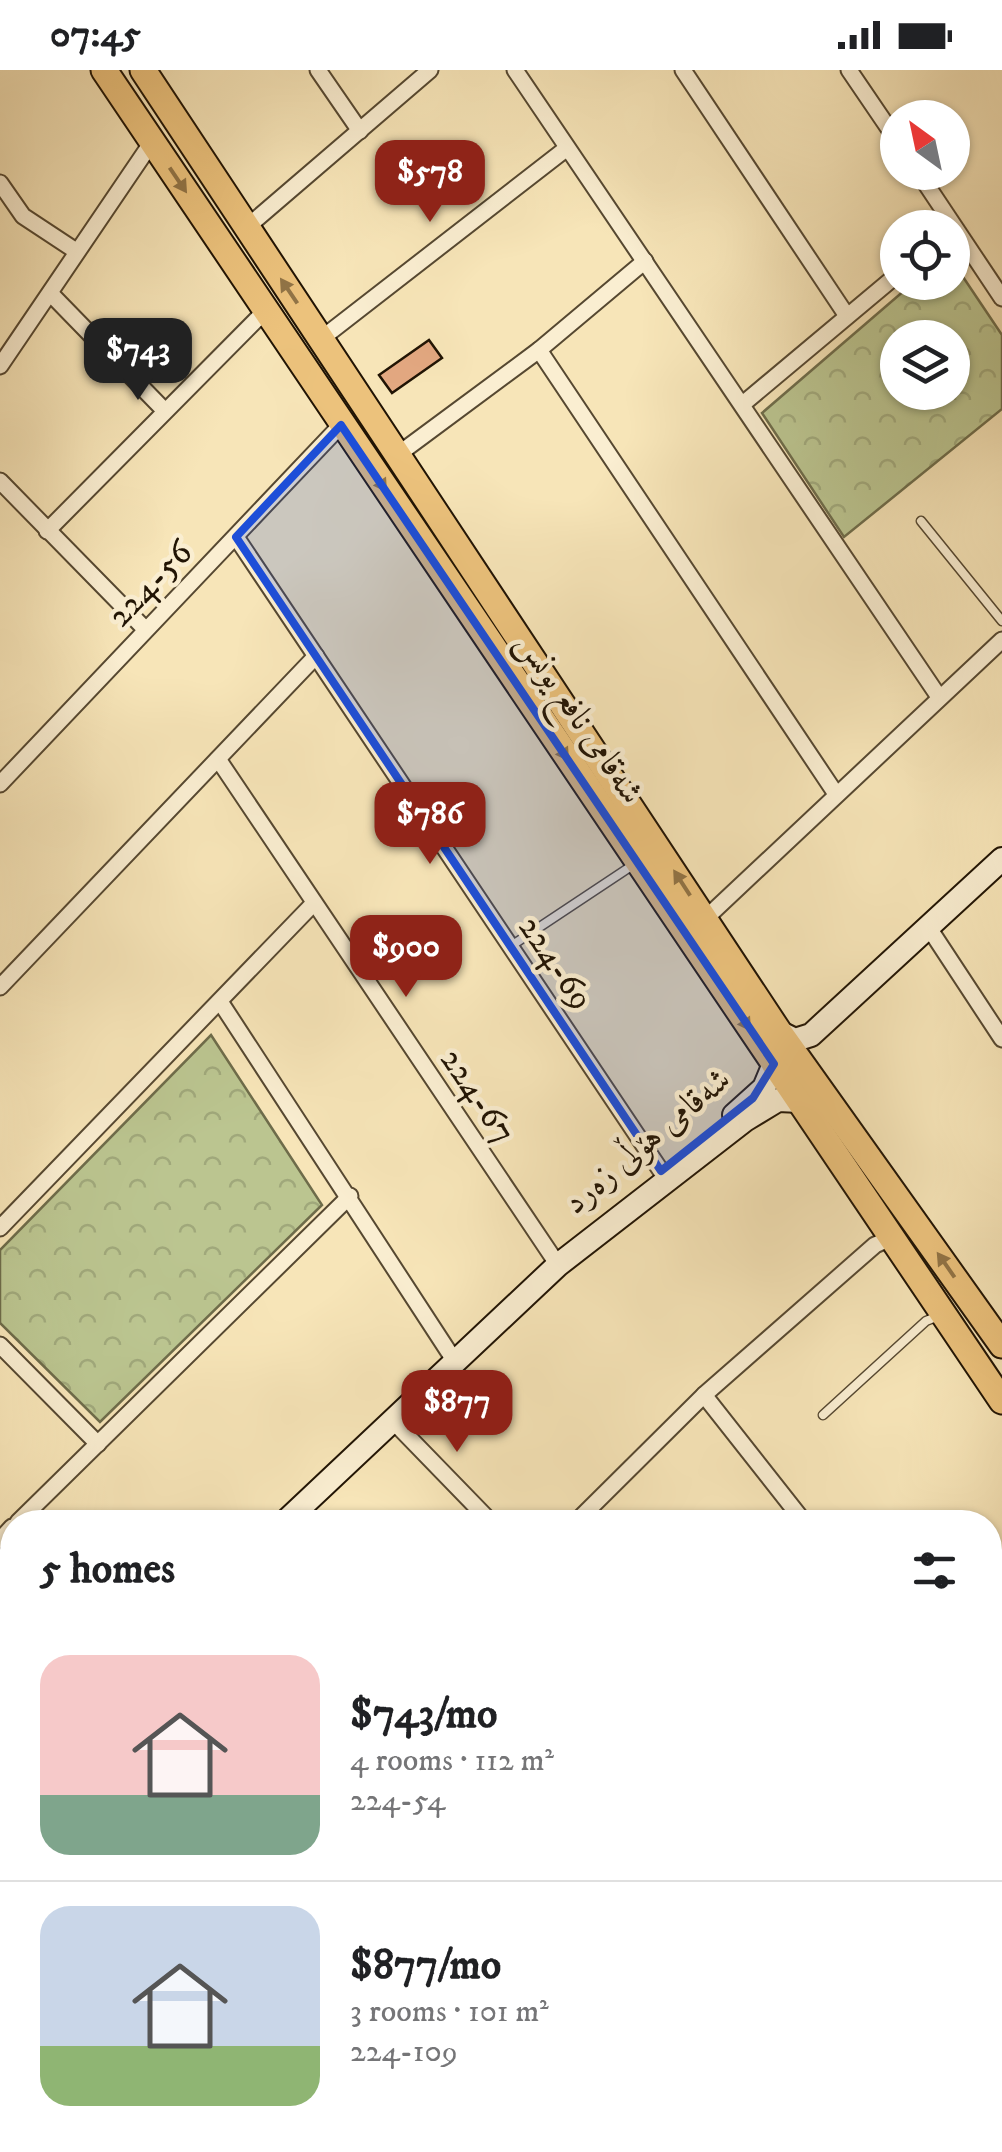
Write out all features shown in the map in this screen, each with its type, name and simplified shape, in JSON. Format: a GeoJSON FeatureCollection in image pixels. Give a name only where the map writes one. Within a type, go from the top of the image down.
{"type":"FeatureCollection","features":[{"type":"Feature","properties":{"kind":"main road","name":"شەقامی نافع یونس"},"geometry":{"type":"LineString","coordinates":[[104,70],[1002,1401]]}},
{"type":"Feature","properties":{"kind":"main road","name":"شەقامی نافع یونس"},"geometry":{"type":"LineString","coordinates":[[142,70],[400,453],[780,1032],[1002,1345]]}},
{"type":"Feature","properties":{"kind":"main road"},"geometry":{"type":"LineString","coordinates":[[453,590],[474,568]]}},
{"type":"Feature","properties":{"kind":"street"},"geometry":{"type":"LineString","coordinates":[[318,70],[360,130]]}},
{"type":"Feature","properties":{"kind":"street"},"geometry":{"type":"LineString","coordinates":[[246,228],[430,70]]}},
{"type":"Feature","properties":{"kind":"street"},"geometry":{"type":"LineString","coordinates":[[515,70],[744,403],[939,697]]}},
{"type":"Feature","properties":{"kind":"street"},"geometry":{"type":"LineString","coordinates":[[683,70],[848,316]]}},
{"type":"Feature","properties":{"kind":"street"},"geometry":{"type":"LineString","coordinates":[[871,70],[853,76],[880,116]]}},
{"type":"Feature","properties":{"kind":"street"},"geometry":{"type":"LineString","coordinates":[[0,366],[152,142]]}},
{"type":"Feature","properties":{"kind":"street"},"geometry":{"type":"LineString","coordinates":[[321,338],[567,148]]}},
{"type":"Feature","properties":{"kind":"street"},"geometry":{"type":"LineString","coordinates":[[0,183],[23,216]]}},
{"type":"Feature","properties":{"kind":"street"},"geometry":{"type":"LineString","coordinates":[[0,204],[76,251]]}},
{"type":"Feature","properties":{"kind":"street"},"geometry":{"type":"LineString","coordinates":[[970,252],[1002,298]]}},
{"type":"Feature","properties":{"kind":"street"},"geometry":{"type":"LineString","coordinates":[[400,453],[539,350],[645,261]]}},
{"type":"Feature","properties":{"kind":"street"},"geometry":{"type":"LineString","coordinates":[[744,403],[880,289]]}},
{"type":"Feature","properties":{"kind":"street"},"geometry":{"type":"LineString","coordinates":[[50,293],[163,409]]}},
{"type":"Feature","properties":{"kind":"street"},"geometry":{"type":"LineString","coordinates":[[47,531],[163,409],[265,311]]}},
{"type":"Feature","properties":{"kind":"street"},"geometry":{"type":"LineString","coordinates":[[539,350],[836,794]]}},
{"type":"Feature","properties":{"kind":"street","name":"224-56"},"geometry":{"type":"LineString","coordinates":[[0,784],[341,425]]}},
{"type":"Feature","properties":{"kind":"street"},"geometry":{"type":"LineString","coordinates":[[0,482],[145,630]]}},
{"type":"Feature","properties":{"kind":"street","name":"224-69"},"geometry":{"type":"LineString","coordinates":[[236,537],[661,1171]]}},
{"type":"Feature","properties":{"kind":"street"},"geometry":{"type":"LineString","coordinates":[[706,919],[1002,640]]}},
{"type":"Feature","properties":{"kind":"street"},"geometry":{"type":"LineString","coordinates":[[0,987],[316,656]]}},
{"type":"Feature","properties":{"kind":"street","name":"224-67"},"geometry":{"type":"LineString","coordinates":[[218,759],[558,1265]]}},
{"type":"Feature","properties":{"kind":"street"},"geometry":{"type":"LineString","coordinates":[[780,1032],[795,1040],[812,1035],[1002,859]]}},
{"type":"Feature","properties":{"kind":"street"},"geometry":{"type":"LineString","coordinates":[[0,1228],[314,903]]}},
{"type":"Feature","properties":{"kind":"street"},"geometry":{"type":"LineString","coordinates":[[929,928],[1002,1039]]}},
{"type":"Feature","properties":{"kind":"street"},"geometry":{"type":"LineString","coordinates":[[221,1003],[454,1360]]}},
{"type":"Feature","properties":{"kind":"street"},"geometry":{"type":"LineString","coordinates":[[809,1072],[805,1054],[812,1035]]}},
{"type":"Feature","properties":{"kind":"street","name":"شەقامی هۆڵی زەرد"},"geometry":{"type":"LineString","coordinates":[[558,1265],[561,1256],[764,1088],[774,1064]]}},
{"type":"Feature","properties":{"kind":"street","name":"شەقامی هۆڵی زەرد"},"geometry":{"type":"LineString","coordinates":[[297,1510],[558,1265],[745,1120],[778,1100],[800,1101]]}},
{"type":"Feature","properties":{"kind":"street"},"geometry":{"type":"LineString","coordinates":[[30,1510],[350,1196]]}},
{"type":"Feature","properties":{"kind":"street"},"geometry":{"type":"LineString","coordinates":[[588,1510],[704,1395],[874,1245],[893,1237]]}},
{"type":"Feature","properties":{"kind":"street"},"geometry":{"type":"LineString","coordinates":[[0,1345],[98,1444]]}},
{"type":"Feature","properties":{"kind":"street"},"geometry":{"type":"LineString","coordinates":[[704,1395],[795,1510]]}},
{"type":"Feature","properties":{"kind":"street"},"geometry":{"type":"LineString","coordinates":[[391,1419],[479,1510]]}},
{"type":"Feature","properties":{"kind":"lane"},"geometry":{"type":"LineString","coordinates":[[921,520],[1002,621]]}},
{"type":"Feature","properties":{"kind":"lane"},"geometry":{"type":"LineString","coordinates":[[511,946],[637,862]]}},
{"type":"Feature","properties":{"kind":"lane"},"geometry":{"type":"LineString","coordinates":[[824,1415],[926,1321],[944,1314]]}},
{"type":"Feature","properties":{"kind":"highlighted area"},"geometry":{"type":"Polygon","coordinates":[[[341,425],[774,1064],[753,1098],[661,1171],[236,537],[341,425]]]}},
{"type":"Feature","properties":{"kind":"green space"},"geometry":{"type":"Polygon","coordinates":[[[970,287],[1002,335],[1002,409],[844,537],[762,413],[893,300],[970,300],[970,287]]]}},
{"type":"Feature","properties":{"kind":"green space"},"geometry":{"type":"Polygon","coordinates":[[[211,1035],[322,1205],[100,1422],[0,1323],[0,1250],[211,1035]]]}},
{"type":"Feature","properties":{"kind":"building"},"geometry":{"type":"Polygon","coordinates":[[[429,340],[442,358],[392,393],[379,375],[429,340]]]}}]}
